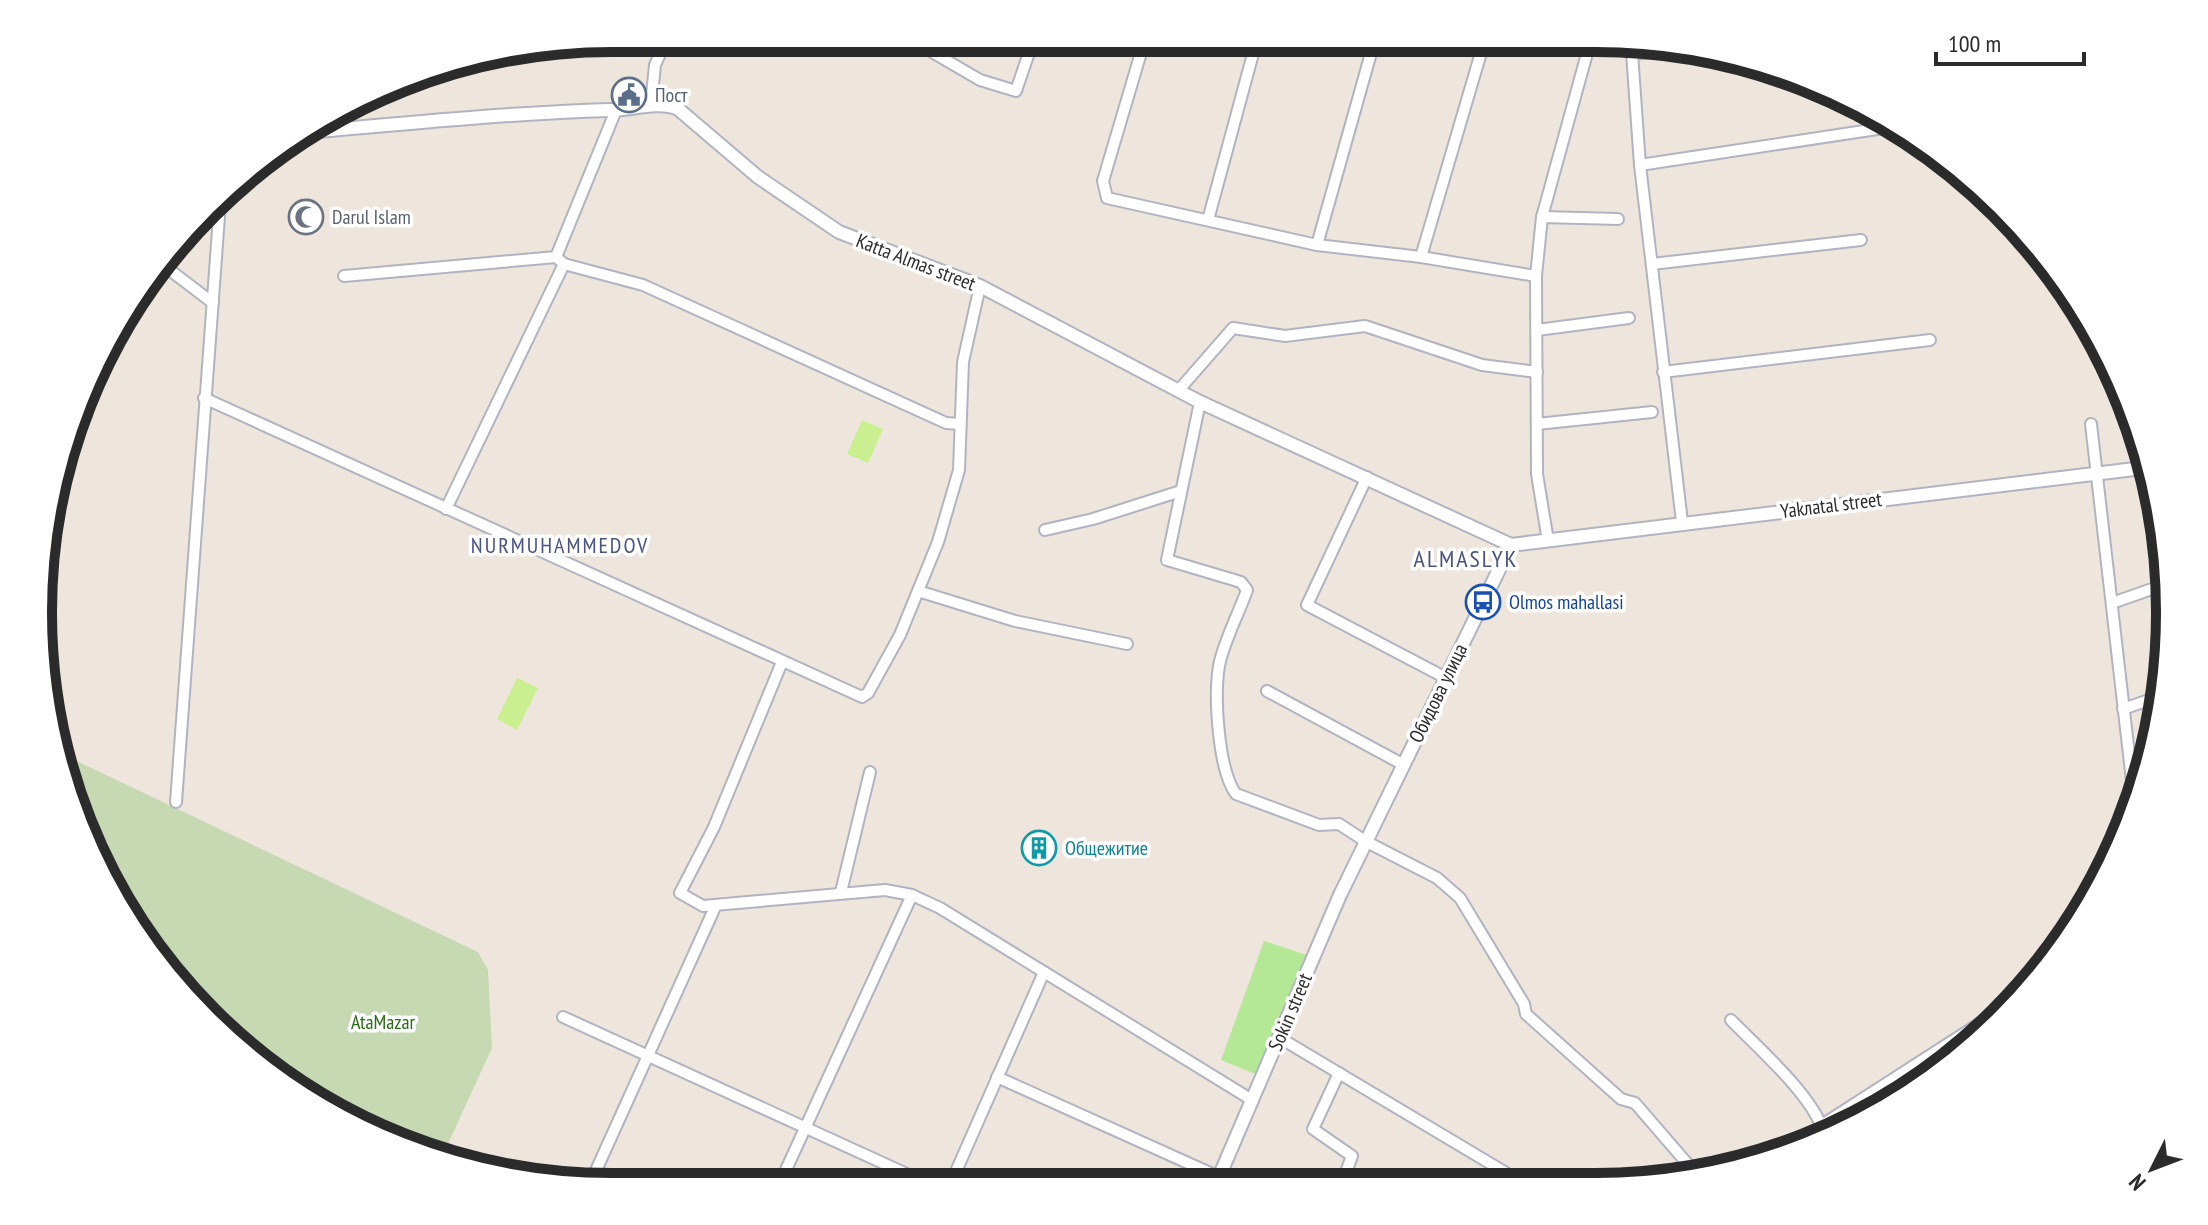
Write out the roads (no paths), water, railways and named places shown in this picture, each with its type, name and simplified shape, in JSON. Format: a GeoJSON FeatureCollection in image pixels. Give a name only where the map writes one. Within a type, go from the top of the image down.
{"type":"FeatureCollection","features":[{"type":"Feature","properties":{"kind":"street"},"geometry":{"type":"LineString","coordinates":[[651,104],[655,65],[661,52]]}},
{"type":"Feature","properties":{"kind":"street"},"geometry":{"type":"LineString","coordinates":[[932,52],[980,80],[1016,91],[1029,52]]}},
{"type":"Feature","properties":{"kind":"street"},"geometry":{"type":"LineString","coordinates":[[1141,52],[1103,181],[1107,198],[1317,245],[1421,257],[1536,276]]}},
{"type":"Feature","properties":{"kind":"street"},"geometry":{"type":"LineString","coordinates":[[1208,220],[1253,52]]}},
{"type":"Feature","properties":{"kind":"street"},"geometry":{"type":"LineString","coordinates":[[1317,245],[1371,52]]}},
{"type":"Feature","properties":{"kind":"street"},"geometry":{"type":"LineString","coordinates":[[1421,257],[1481,52]]}},
{"type":"Feature","properties":{"kind":"street"},"geometry":{"type":"LineString","coordinates":[[1548,541],[1537,474],[1536,276],[1542,217],[1587,52]]}},
{"type":"Feature","properties":{"kind":"street"},"geometry":{"type":"LineString","coordinates":[[1638,54],[1633,54],[1640,165],[1682,522]]}},
{"type":"Feature","properties":{"kind":"street","name":"Katta Almas street"},"geometry":{"type":"LineString","coordinates":[[327,130],[552,111],[616,110],[651,104],[677,108],[758,177],[839,232],[980,286],[1200,402],[1511,545]]}},
{"type":"Feature","properties":{"kind":"street"},"geometry":{"type":"LineString","coordinates":[[446,509],[560,260],[616,110]]}},
{"type":"Feature","properties":{"kind":"street"},"geometry":{"type":"LineString","coordinates":[[1640,165],[1879,129]]}},
{"type":"Feature","properties":{"kind":"street"},"geometry":{"type":"LineString","coordinates":[[176,802],[219,213]]}},
{"type":"Feature","properties":{"kind":"street"},"geometry":{"type":"LineString","coordinates":[[1542,217],[1618,219]]}},
{"type":"Feature","properties":{"kind":"street"},"geometry":{"type":"LineString","coordinates":[[1652,264],[1861,240]]}},
{"type":"Feature","properties":{"kind":"street"},"geometry":{"type":"LineString","coordinates":[[344,276],[560,260],[643,285],[946,423],[960,424]]}},
{"type":"Feature","properties":{"kind":"street"},"geometry":{"type":"LineString","coordinates":[[168,271],[213,303]]}},
{"type":"Feature","properties":{"kind":"street"},"geometry":{"type":"LineString","coordinates":[[204,398],[858,697],[868,693],[900,635],[938,542],[959,470],[963,362],[980,286]]}},
{"type":"Feature","properties":{"kind":"street"},"geometry":{"type":"LineString","coordinates":[[1537,330],[1629,318]]}},
{"type":"Feature","properties":{"kind":"street"},"geometry":{"type":"LineString","coordinates":[[1178,391],[1233,328],[1285,336],[1365,326],[1482,365],[1537,372]]}},
{"type":"Feature","properties":{"kind":"street"},"geometry":{"type":"LineString","coordinates":[[1663,372],[1930,340]]}},
{"type":"Feature","properties":{"kind":"street"},"geometry":{"type":"LineString","coordinates":[[1200,402],[1167,560],[1241,582],[1247,590],[1219,666],[1219,747],[1231,787],[1236,794],[1319,825],[1339,824],[1437,878],[1460,898],[1524,1004],[1526,1014],[1621,1099],[1635,1103],[1688,1165]]}},
{"type":"Feature","properties":{"kind":"street"},"geometry":{"type":"LineString","coordinates":[[1537,424],[1652,412]]}},
{"type":"Feature","properties":{"kind":"street"},"geometry":{"type":"LineString","coordinates":[[2091,424],[2131,776]]}},
{"type":"Feature","properties":{"kind":"street","name":"Yakлatal street"},"geometry":{"type":"LineString","coordinates":[[1511,545],[2137,469]]}},
{"type":"Feature","properties":{"kind":"street"},"geometry":{"type":"LineString","coordinates":[[1367,477],[1307,605],[1446,678]]}},
{"type":"Feature","properties":{"kind":"street"},"geometry":{"type":"LineString","coordinates":[[1045,530],[1093,519],[1181,491]]}},
{"type":"Feature","properties":{"kind":"street","name":"Обидова улица"},"geometry":{"type":"LineString","coordinates":[[1365,841],[1511,545]]}},
{"type":"Feature","properties":{"kind":"street"},"geometry":{"type":"LineString","coordinates":[[2112,603],[2155,588]]}},
{"type":"Feature","properties":{"kind":"street"},"geometry":{"type":"LineString","coordinates":[[918,591],[1015,621],[1127,644]]}},
{"type":"Feature","properties":{"kind":"street"},"geometry":{"type":"LineString","coordinates":[[782,662],[714,827],[680,893],[703,906],[841,892],[885,890],[912,895],[940,908],[1252,1100]]}},
{"type":"Feature","properties":{"kind":"street"},"geometry":{"type":"LineString","coordinates":[[1267,691],[1404,765]]}},
{"type":"Feature","properties":{"kind":"street"},"geometry":{"type":"LineString","coordinates":[[2123,709],[2149,700]]}},
{"type":"Feature","properties":{"kind":"street"},"geometry":{"type":"LineString","coordinates":[[841,892],[870,772]]}},
{"type":"Feature","properties":{"kind":"street","name":"Sokin street"},"geometry":{"type":"LineString","coordinates":[[1220,1173],[1365,841]]}},
{"type":"Feature","properties":{"kind":"street"},"geometry":{"type":"LineString","coordinates":[[784,1173],[912,895]]}},
{"type":"Feature","properties":{"kind":"street"},"geometry":{"type":"LineString","coordinates":[[595,1173],[716,905]]}},
{"type":"Feature","properties":{"kind":"street"},"geometry":{"type":"LineString","coordinates":[[955,1173],[1044,972]]}},
{"type":"Feature","properties":{"kind":"street"},"geometry":{"type":"LineString","coordinates":[[563,1017],[905,1173]]}},
{"type":"Feature","properties":{"kind":"street"},"geometry":{"type":"LineString","coordinates":[[1731,1020],[1805,1098],[1820,1125]]}},
{"type":"Feature","properties":{"kind":"street"},"geometry":{"type":"LineString","coordinates":[[1853,1110],[1963,1036]]}},
{"type":"Feature","properties":{"kind":"street"},"geometry":{"type":"LineString","coordinates":[[1280,1038],[1506,1173]]}},
{"type":"Feature","properties":{"kind":"street"},"geometry":{"type":"LineString","coordinates":[[1339,1073],[1313,1129],[1352,1156],[1346,1173]]}},
{"type":"Feature","properties":{"kind":"street"},"geometry":{"type":"LineString","coordinates":[[997,1077],[1202,1173]]}},
{"type":"Feature","properties":{"kind":"place","name":"Пост"},"geometry":{"type":"Point","coordinates":[629,95]}},
{"type":"Feature","properties":{"kind":"place","name":"Darul Islam"},"geometry":{"type":"Point","coordinates":[306,217]}},
{"type":"Feature","properties":{"kind":"place","name":"Olmos mahallasi"},"geometry":{"type":"Point","coordinates":[1483,602]}},
{"type":"Feature","properties":{"kind":"place","name":"Общежитие"},"geometry":{"type":"Point","coordinates":[1039,848]}},
{"type":"Feature","properties":{"kind":"district","name":"NURMUHAMMEDOV"},"geometry":{"type":"Point","coordinates":[560,545]}},
{"type":"Feature","properties":{"kind":"district","name":"ALMASLYK"},"geometry":{"type":"Point","coordinates":[1466,558]}},
{"type":"Feature","properties":{"kind":"park label","name":"AtaMazar"},"geometry":{"type":"Point","coordinates":[383,1022]}}]}
